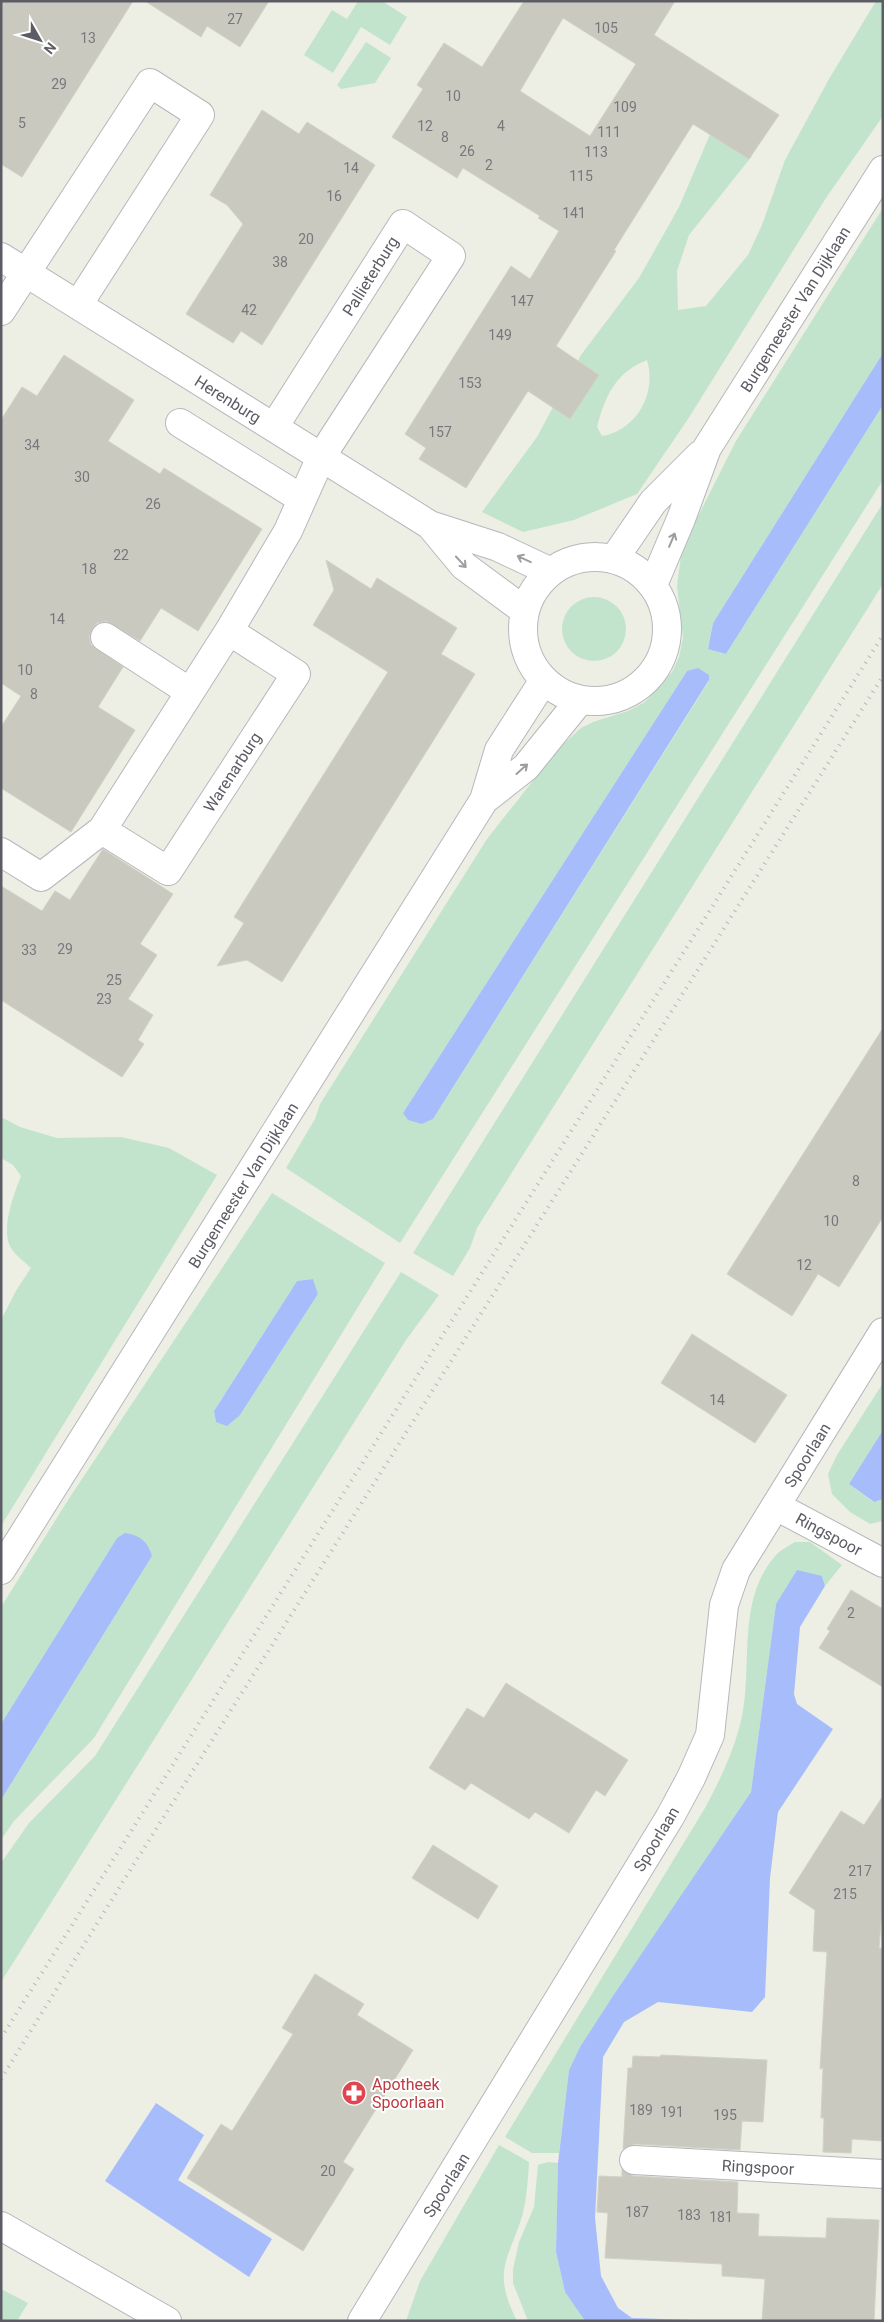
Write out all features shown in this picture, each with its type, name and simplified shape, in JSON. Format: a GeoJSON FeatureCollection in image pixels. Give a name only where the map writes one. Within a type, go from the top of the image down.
{"type":"FeatureCollection","features":[{"type":"Feature","properties":{"kind":"street"},"geometry":{"type":"LineString","coordinates":[[1,311],[150,83],[200,115],[78,305]]}},
{"type":"Feature","properties":{"kind":"street","name":"Burgemeester Van Dijklaan"},"geometry":{"type":"LineString","coordinates":[[653,585],[681,519],[707,448],[883,170]]}},
{"type":"Feature","properties":{"kind":"street","name":"Pallieterburg"},"geometry":{"type":"LineString","coordinates":[[274,427],[403,224],[451,256],[321,457]]}},
{"type":"Feature","properties":{"kind":"street","name":"Herenburg"},"geometry":{"type":"LineString","coordinates":[[1,257],[430,525],[498,547],[551,572]]}},
{"type":"Feature","properties":{"kind":"street"},"geometry":{"type":"LineString","coordinates":[[180,423],[302,499]]}},
{"type":"Feature","properties":{"kind":"street","name":"Burgemeester Van Dijklaan"},"geometry":{"type":"LineString","coordinates":[[614,559],[653,502],[707,448]]}},
{"type":"Feature","properties":{"kind":"street"},"geometry":{"type":"LineString","coordinates":[[1,852],[40,877],[102,830],[229,631],[288,531],[321,457]]}},
{"type":"Feature","properties":{"kind":"street","name":"Herenburg"},"geometry":{"type":"LineString","coordinates":[[430,525],[464,566],[525,611]]}},
{"type":"Feature","properties":{"kind":"street"},"geometry":{"type":"LineString","coordinates":[[587,557],[614,559],[635,569],[653,585],[662,598],[668,630],[666,646],[661,661],[646,680],[627,694],[612,700],[596,702],[580,700],[561,693],[544,680],[534,668],[524,640],[525,611],[531,596],[540,583],[551,572],[562,565],[587,557]]}},
{"type":"Feature","properties":{"kind":"street","name":"Warenarburg"},"geometry":{"type":"LineString","coordinates":[[102,830],[168,871],[296,674],[229,631]]}},
{"type":"Feature","properties":{"kind":"street"},"geometry":{"type":"LineString","coordinates":[[105,637],[190,692]]}},
{"type":"Feature","properties":{"kind":"street","name":"Burgemeester Van Dijklaan"},"geometry":{"type":"LineString","coordinates":[[1,1570],[484,800],[499,750],[544,680]]}},
{"type":"Feature","properties":{"kind":"street","name":"Burgemeester Van Dijklaan"},"geometry":{"type":"LineString","coordinates":[[484,800],[526,767],[580,700]]}},
{"type":"Feature","properties":{"kind":"street","name":"Spoorlaan"},"geometry":{"type":"LineString","coordinates":[[362,2321],[502,2095],[670,1817],[691,1778],[710,1735],[724,1605],[736,1570],[883,1332]]}},
{"type":"Feature","properties":{"kind":"street","name":"Ringspoor"},"geometry":{"type":"LineString","coordinates":[[776,1506],[883,1563]]}},
{"type":"Feature","properties":{"kind":"street","name":"Ringspoor"},"geometry":{"type":"LineString","coordinates":[[634,2160],[883,2174]]}},
{"type":"Feature","properties":{"kind":"street"},"geometry":{"type":"LineString","coordinates":[[1,2226],[167,2321]]}},
{"type":"Feature","properties":{"kind":"green space"},"geometry":{"type":"Polygon","coordinates":[[[358,1],[382,1],[407,17],[390,45],[361,27],[333,73],[304,55],[332,10],[347,19],[358,1]]]}},
{"type":"Feature","properties":{"kind":"green space"},"geometry":{"type":"Polygon","coordinates":[[[876,1],[883,1],[883,116],[826,198],[688,419],[637,494],[574,520],[523,532],[482,512],[537,437],[581,355],[639,278],[679,207],[711,132],[752,156],[689,235],[677,271],[678,310],[706,306],[748,255],[762,225],[785,160],[829,79],[876,1]],[[647,360],[627,371],[613,386],[597,427],[602,436],[625,426],[634,418],[646,397],[649,385],[647,360]]]}},
{"type":"Feature","properties":{"kind":"green space"},"geometry":{"type":"Polygon","coordinates":[[[366,42],[391,58],[375,83],[341,89],[337,85],[366,42]]]}},
{"type":"Feature","properties":{"kind":"green space"},"geometry":{"type":"Polygon","coordinates":[[[883,208],[883,353],[713,623],[708,648],[726,654],[883,405],[883,480],[400,1243],[286,1168],[315,1119],[320,1104],[487,839],[558,749],[581,728],[593,722],[628,711],[645,702],[672,672],[679,657],[683,638],[677,586],[682,548],[736,441],[883,208]],[[687,671],[403,1113],[422,1124],[433,1119],[709,681],[687,671]]]}},
{"type":"Feature","properties":{"kind":"green space"},"geometry":{"type":"Polygon","coordinates":[[[883,503],[883,584],[477,1228],[470,1248],[453,1276],[413,1253],[883,503]]]}},
{"type":"Feature","properties":{"kind":"green space"},"geometry":{"type":"Polygon","coordinates":[[[588,597],[600,597],[617,606],[624,617],[626,629],[624,641],[617,652],[600,661],[588,661],[576,656],[567,647],[562,635],[562,623],[567,611],[576,602],[588,597]]]}},
{"type":"Feature","properties":{"kind":"green space"},"geometry":{"type":"Polygon","coordinates":[[[1,1117],[20,1127],[57,1138],[121,1137],[169,1148],[217,1175],[1,1526],[1,1320],[17,1289],[31,1268],[13,1251],[8,1240],[7,1222],[9,1212],[21,1176],[13,1165],[1,1158],[1,1117]]]}},
{"type":"Feature","properties":{"kind":"green space"},"geometry":{"type":"Polygon","coordinates":[[[272,1193],[385,1263],[94,1738],[14,1821],[1,1840],[1,1800],[152,1556],[117,1538],[1,1724],[1,1607],[70,1497],[272,1193]],[[313,1279],[297,1281],[214,1411],[216,1422],[240,1415],[318,1294],[313,1279]]]}},
{"type":"Feature","properties":{"kind":"green space"},"geometry":{"type":"Polygon","coordinates":[[[401,1272],[439,1295],[406,1340],[1,1982],[1,1863],[29,1823],[95,1756],[401,1272]]]}},
{"type":"Feature","properties":{"kind":"green space"},"geometry":{"type":"Polygon","coordinates":[[[883,1383],[883,1430],[849,1484],[873,1502],[883,1499],[883,1521],[870,1524],[850,1512],[832,1494],[828,1474],[837,1455],[883,1383]]]}},
{"type":"Feature","properties":{"kind":"green space"},"geometry":{"type":"Polygon","coordinates":[[[795,1542],[810,1542],[842,1565],[825,1586],[822,1576],[776,1604],[751,1792],[580,2047],[569,2070],[559,2153],[532,2153],[505,2137],[717,1786],[731,1752],[742,1716],[748,1632],[755,1592],[764,1573],[776,1555],[795,1542]]]}},
{"type":"Feature","properties":{"kind":"green space"},"geometry":{"type":"Polygon","coordinates":[[[499,2145],[529,2162],[523,2213],[508,2255],[504,2277],[509,2303],[517,2321],[406,2321],[420,2281],[499,2145]]]}},
{"type":"Feature","properties":{"kind":"green space"},"geometry":{"type":"Polygon","coordinates":[[[548,2162],[558,2163],[556,2252],[565,2292],[585,2321],[528,2321],[513,2283],[513,2269],[519,2242],[534,2207],[538,2165],[548,2162]]]}},
{"type":"Feature","properties":{"kind":"green space"},"geometry":{"type":"Polygon","coordinates":[[[1,2289],[28,2303],[17,2321],[1,2321],[1,2289]]]}},
{"type":"Feature","properties":{"kind":"water"},"geometry":{"type":"Polygon","coordinates":[[[883,353],[883,405],[726,654],[708,649],[713,623],[883,353]]]}},
{"type":"Feature","properties":{"kind":"water"},"geometry":{"type":"Polygon","coordinates":[[[698,668],[709,675],[709,680],[433,1119],[422,1124],[408,1120],[403,1113],[687,671],[698,668]]]}},
{"type":"Feature","properties":{"kind":"water"},"geometry":{"type":"Polygon","coordinates":[[[313,1279],[318,1294],[240,1415],[227,1426],[216,1422],[214,1411],[297,1281],[313,1279]]]}},
{"type":"Feature","properties":{"kind":"water"},"geometry":{"type":"Polygon","coordinates":[[[883,1430],[883,1499],[874,1502],[849,1484],[883,1430]]]}},
{"type":"Feature","properties":{"kind":"water"},"geometry":{"type":"Polygon","coordinates":[[[125,1533],[135,1535],[143,1540],[152,1556],[1,1800],[1,1724],[117,1538],[125,1533]]]}},
{"type":"Feature","properties":{"kind":"water"},"geometry":{"type":"Polygon","coordinates":[[[797,1570],[822,1576],[825,1586],[800,1627],[794,1694],[797,1704],[833,1729],[778,1812],[770,1878],[765,1997],[752,2012],[658,2002],[624,2022],[603,2057],[595,2218],[601,2276],[618,2308],[632,2318],[725,2321],[585,2321],[565,2292],[556,2252],[558,2163],[569,2070],[580,2047],[613,1996],[751,1792],[776,1604],[797,1570]]]}},
{"type":"Feature","properties":{"kind":"water"},"geometry":{"type":"Polygon","coordinates":[[[156,2103],[204,2135],[178,2180],[272,2239],[249,2277],[105,2181],[156,2103]]]}},
{"type":"Feature","properties":{"kind":"building"},"geometry":{"type":"Polygon","coordinates":[[[1,1],[133,1],[22,177],[1,164],[1,1]]]}},
{"type":"Feature","properties":{"kind":"building"},"geometry":{"type":"Polygon","coordinates":[[[145,1],[269,1],[240,47],[207,26],[201,37],[145,1]]]}},
{"type":"Feature","properties":{"kind":"building"},"geometry":{"type":"Polygon","coordinates":[[[524,1],[675,1],[654,35],[779,115],[749,159],[693,124],[556,346],[599,375],[570,419],[528,391],[466,488],[419,459],[426,448],[405,434],[511,266],[530,279],[559,231],[538,218],[540,216],[463,168],[457,178],[392,137],[423,89],[417,85],[444,43],[482,67],[524,1]],[[563,18],[520,91],[590,136],[636,64],[563,18]]]}},
{"type":"Feature","properties":{"kind":"building"},"geometry":{"type":"Polygon","coordinates":[[[262,110],[299,134],[307,122],[375,165],[262,345],[241,331],[233,343],[186,314],[243,224],[227,205],[210,195],[262,110]]]}},
{"type":"Feature","properties":{"kind":"building"},"geometry":{"type":"Polygon","coordinates":[[[64,355],[134,400],[108,441],[160,474],[164,468],[262,529],[198,631],[161,608],[140,641],[106,621],[97,623],[92,629],[89,637],[91,645],[123,667],[98,707],[135,730],[71,832],[1,788],[1,727],[21,696],[1,683],[1,420],[22,387],[37,396],[64,355]]]}},
{"type":"Feature","properties":{"kind":"building"},"geometry":{"type":"Polygon","coordinates":[[[326,560],[371,589],[377,578],[457,628],[441,654],[475,674],[282,982],[247,960],[217,966],[244,923],[234,917],[388,672],[313,625],[334,590],[326,560]]]}},
{"type":"Feature","properties":{"kind":"building"},"geometry":{"type":"Polygon","coordinates":[[[103,849],[173,894],[140,944],[157,955],[128,999],[153,1015],[138,1040],[144,1044],[122,1077],[1,1000],[1,886],[42,911],[55,891],[70,900],[103,849]]]}},
{"type":"Feature","properties":{"kind":"building"},"geometry":{"type":"Polygon","coordinates":[[[883,1028],[883,1217],[839,1287],[818,1274],[792,1316],[727,1274],[883,1028]]]}},
{"type":"Feature","properties":{"kind":"building"},"geometry":{"type":"Polygon","coordinates":[[[692,1334],[787,1395],[755,1443],[661,1383],[692,1334]]]}},
{"type":"Feature","properties":{"kind":"building"},"geometry":{"type":"Polygon","coordinates":[[[851,1590],[883,1609],[883,1687],[819,1648],[830,1631],[827,1629],[851,1590]]]}},
{"type":"Feature","properties":{"kind":"building"},"geometry":{"type":"Polygon","coordinates":[[[506,1683],[628,1760],[605,1796],[596,1790],[569,1833],[535,1812],[529,1819],[471,1783],[465,1790],[429,1768],[467,1708],[484,1718],[506,1683]]]}},
{"type":"Feature","properties":{"kind":"building"},"geometry":{"type":"Polygon","coordinates":[[[883,1796],[883,1897],[879,1948],[883,1949],[883,2141],[852,2139],[851,2153],[823,2152],[824,2118],[821,2118],[823,2068],[820,2069],[827,1952],[813,1951],[815,1910],[789,1893],[841,1811],[864,1825],[883,1796]]]}},
{"type":"Feature","properties":{"kind":"building"},"geometry":{"type":"Polygon","coordinates":[[[433,1845],[498,1886],[478,1919],[412,1878],[433,1845]]]}},
{"type":"Feature","properties":{"kind":"building"},"geometry":{"type":"Polygon","coordinates":[[[315,1974],[364,2004],[357,2015],[413,2050],[343,2162],[354,2169],[303,2251],[187,2178],[221,2124],[232,2131],[293,2034],[282,2028],[315,1974]]]}},
{"type":"Feature","properties":{"kind":"building"},"geometry":{"type":"Polygon","coordinates":[[[661,2055],[767,2060],[763,2122],[742,2121],[740,2150],[635,2144],[623,2149],[628,2068],[632,2068],[633,2056],[660,2057],[661,2055]]]}},
{"type":"Feature","properties":{"kind":"building"},"geometry":{"type":"Polygon","coordinates":[[[622,2169],[633,2176],[738,2182],[737,2213],[759,2214],[758,2236],[826,2238],[827,2218],[879,2220],[874,2321],[762,2321],[765,2279],[722,2276],[722,2264],[605,2258],[608,2213],[597,2212],[599,2176],[622,2177],[622,2169]]]}},
{"type":"Feature","properties":{"kind":"railway"},"geometry":{"type":"LineString","coordinates":[[1,2038],[883,635]]}},
{"type":"Feature","properties":{"kind":"railway"},"geometry":{"type":"LineString","coordinates":[[1,2079],[124,1880],[883,676]]}},
{"type":"Feature","properties":{"kind":"place","name":"Apotheek Spoorlaan"},"geometry":{"type":"Point","coordinates":[354,2093]}}]}
